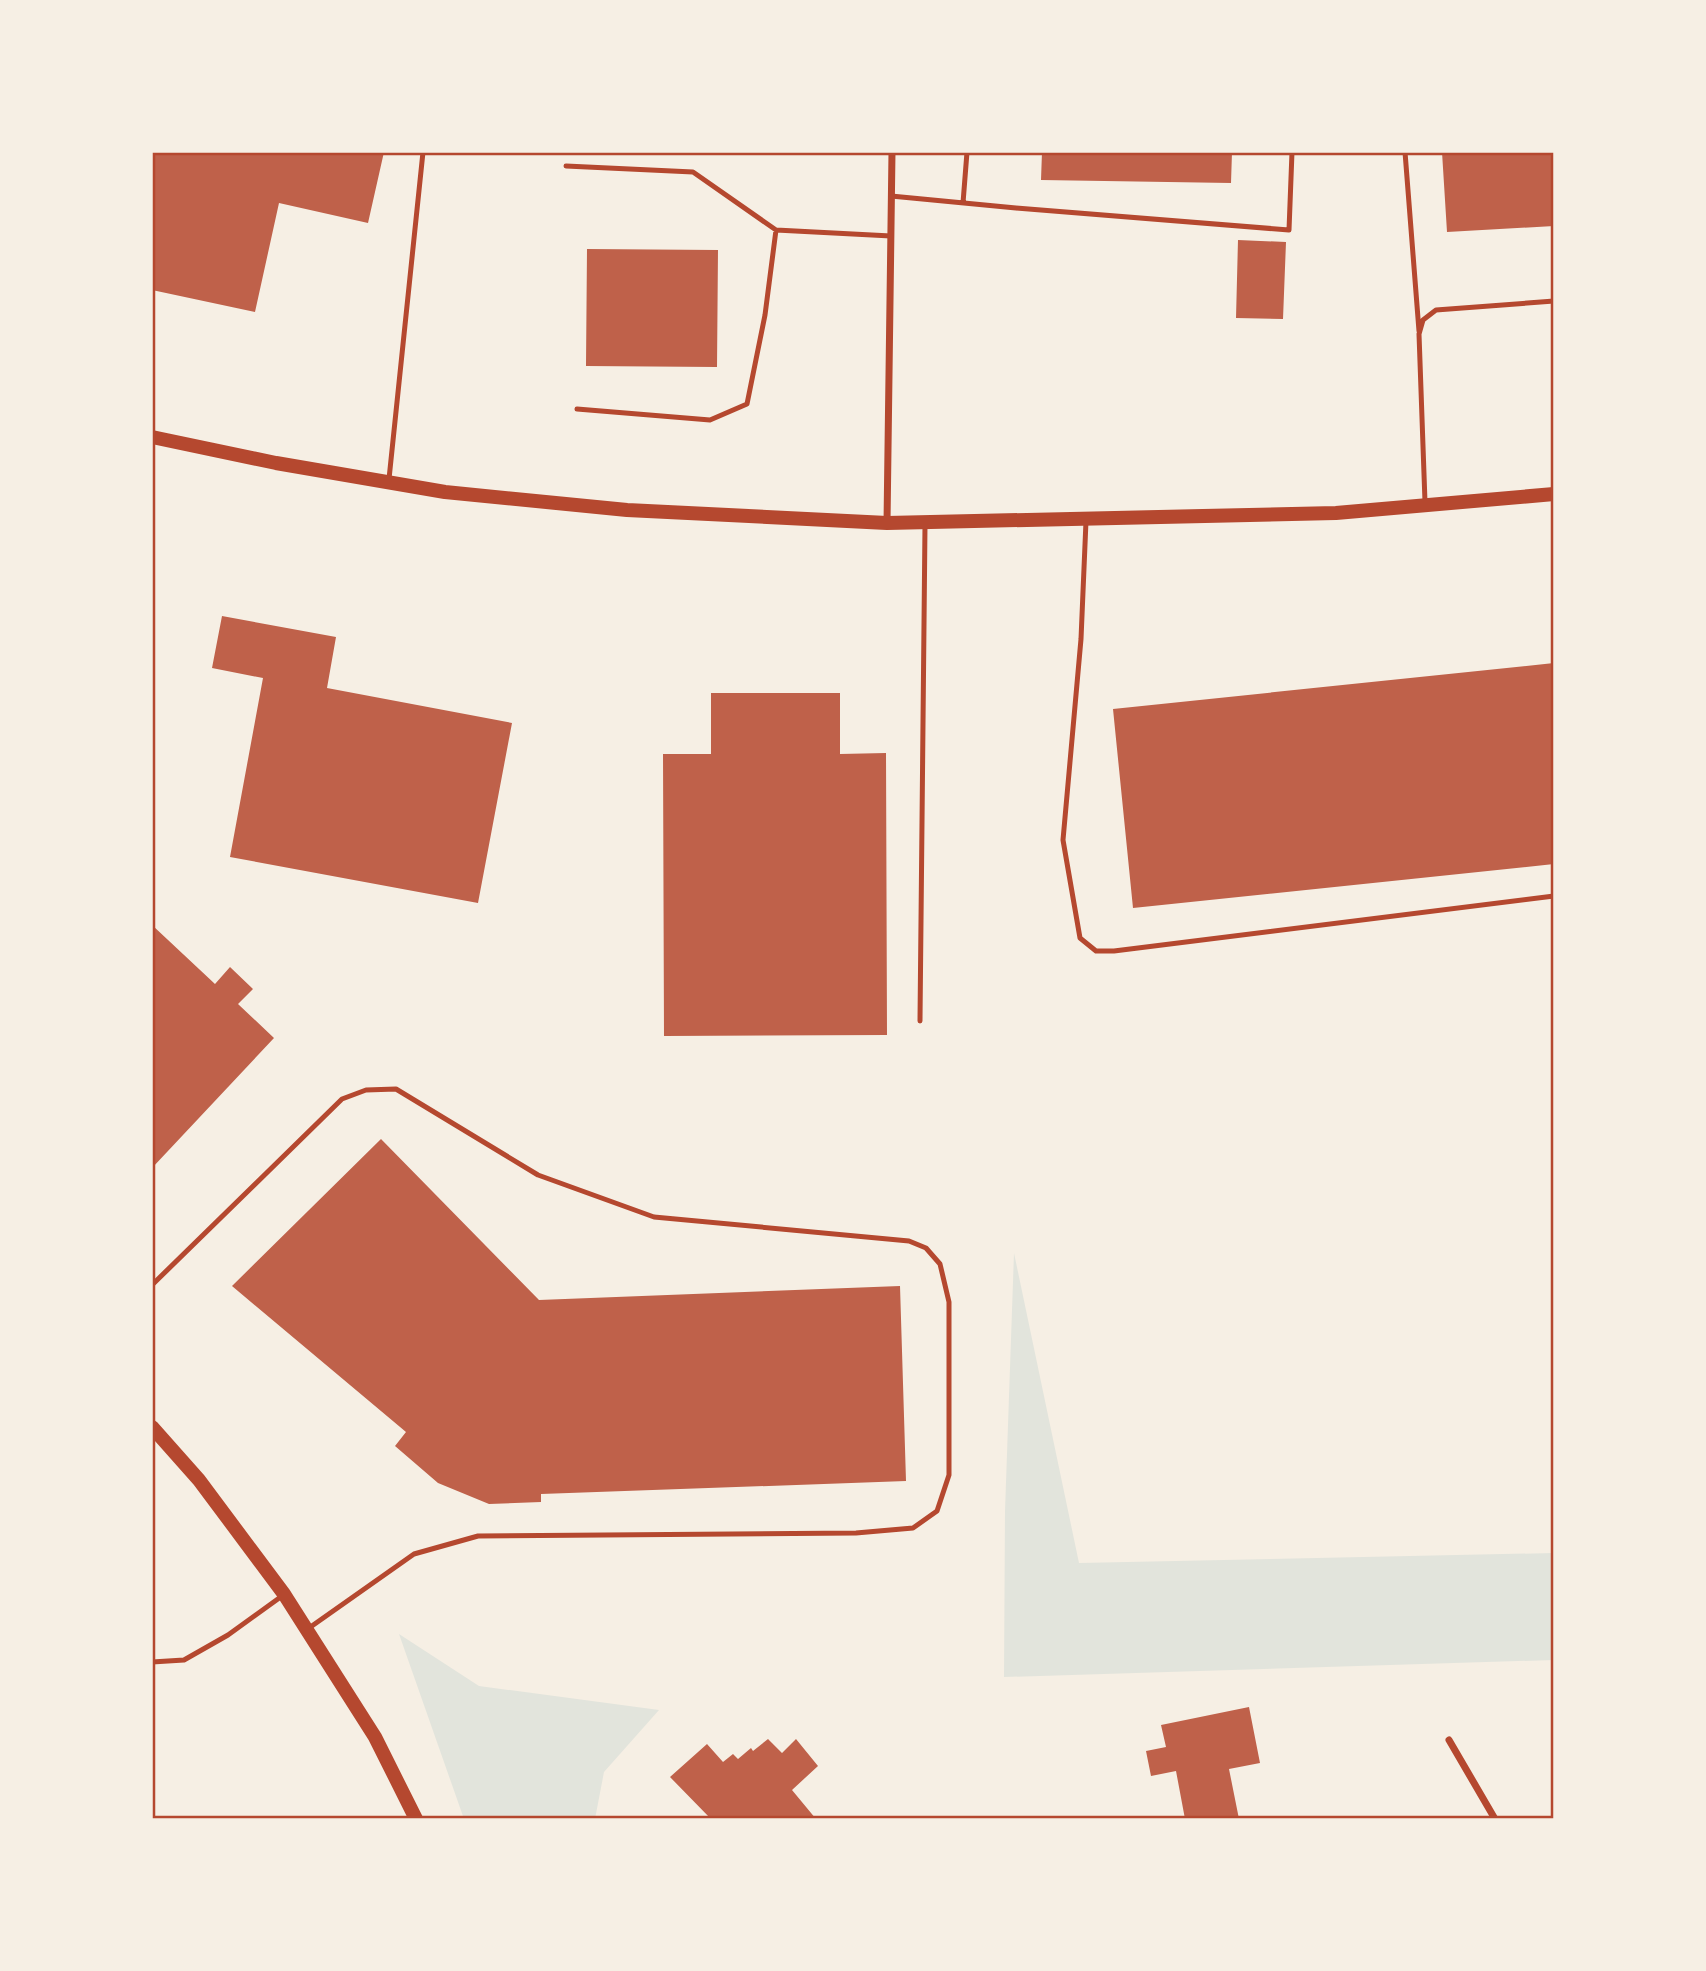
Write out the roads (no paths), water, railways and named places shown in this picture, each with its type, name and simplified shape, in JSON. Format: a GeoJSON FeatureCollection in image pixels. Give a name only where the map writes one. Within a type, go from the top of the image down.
{"type":"FeatureCollection","features":[{"type":"Feature","properties":{"kind":"main road"},"geometry":{"type":"LineString","coordinates":[[152,436],[276,463],[444,492],[628,510],[887,523],[1336,513],[1554,494]]}},
{"type":"Feature","properties":{"kind":"main road"},"geometry":{"type":"LineString","coordinates":[[152,1427],[199,1480],[284,1594],[375,1737],[416,1819]]}},
{"type":"Feature","properties":{"kind":"street"},"geometry":{"type":"LineString","coordinates":[[887,523],[892,152]]}},
{"type":"Feature","properties":{"kind":"street"},"geometry":{"type":"LineString","coordinates":[[1449,1740],[1495,1819]]}},
{"type":"Feature","properties":{"kind":"lane"},"geometry":{"type":"LineString","coordinates":[[388,482],[423,152]]}},
{"type":"Feature","properties":{"kind":"lane"},"geometry":{"type":"LineString","coordinates":[[963,203],[967,152]]}},
{"type":"Feature","properties":{"kind":"lane"},"geometry":{"type":"LineString","coordinates":[[891,196],[1289,230],[1292,152]]}},
{"type":"Feature","properties":{"kind":"lane"},"geometry":{"type":"LineString","coordinates":[[1405,152],[1419,334],[1425,505]]}},
{"type":"Feature","properties":{"kind":"lane"},"geometry":{"type":"LineString","coordinates":[[566,166],[693,172],[776,230],[891,236]]}},
{"type":"Feature","properties":{"kind":"lane"},"geometry":{"type":"LineString","coordinates":[[577,409],[710,420],[747,404],[765,315],[776,230]]}},
{"type":"Feature","properties":{"kind":"lane"},"geometry":{"type":"LineString","coordinates":[[1419,334],[1423,320],[1436,310],[1554,300]]}},
{"type":"Feature","properties":{"kind":"lane"},"geometry":{"type":"LineString","coordinates":[[1086,518],[1081,639],[1063,840],[1080,938],[1096,951],[1114,951],[1554,896]]}},
{"type":"Feature","properties":{"kind":"lane"},"geometry":{"type":"LineString","coordinates":[[920,1021],[925,522]]}},
{"type":"Feature","properties":{"kind":"lane"},"geometry":{"type":"LineString","coordinates":[[152,1285],[342,1099],[366,1090],[396,1089],[538,1175],[654,1217],[909,1241],[926,1248],[940,1265],[949,1302],[948,1475],[937,1511],[913,1528],[856,1533],[478,1536],[414,1554],[307,1630]]}},
{"type":"Feature","properties":{"kind":"lane"},"geometry":{"type":"LineString","coordinates":[[152,1662],[184,1660],[228,1635],[284,1594]]}}]}
